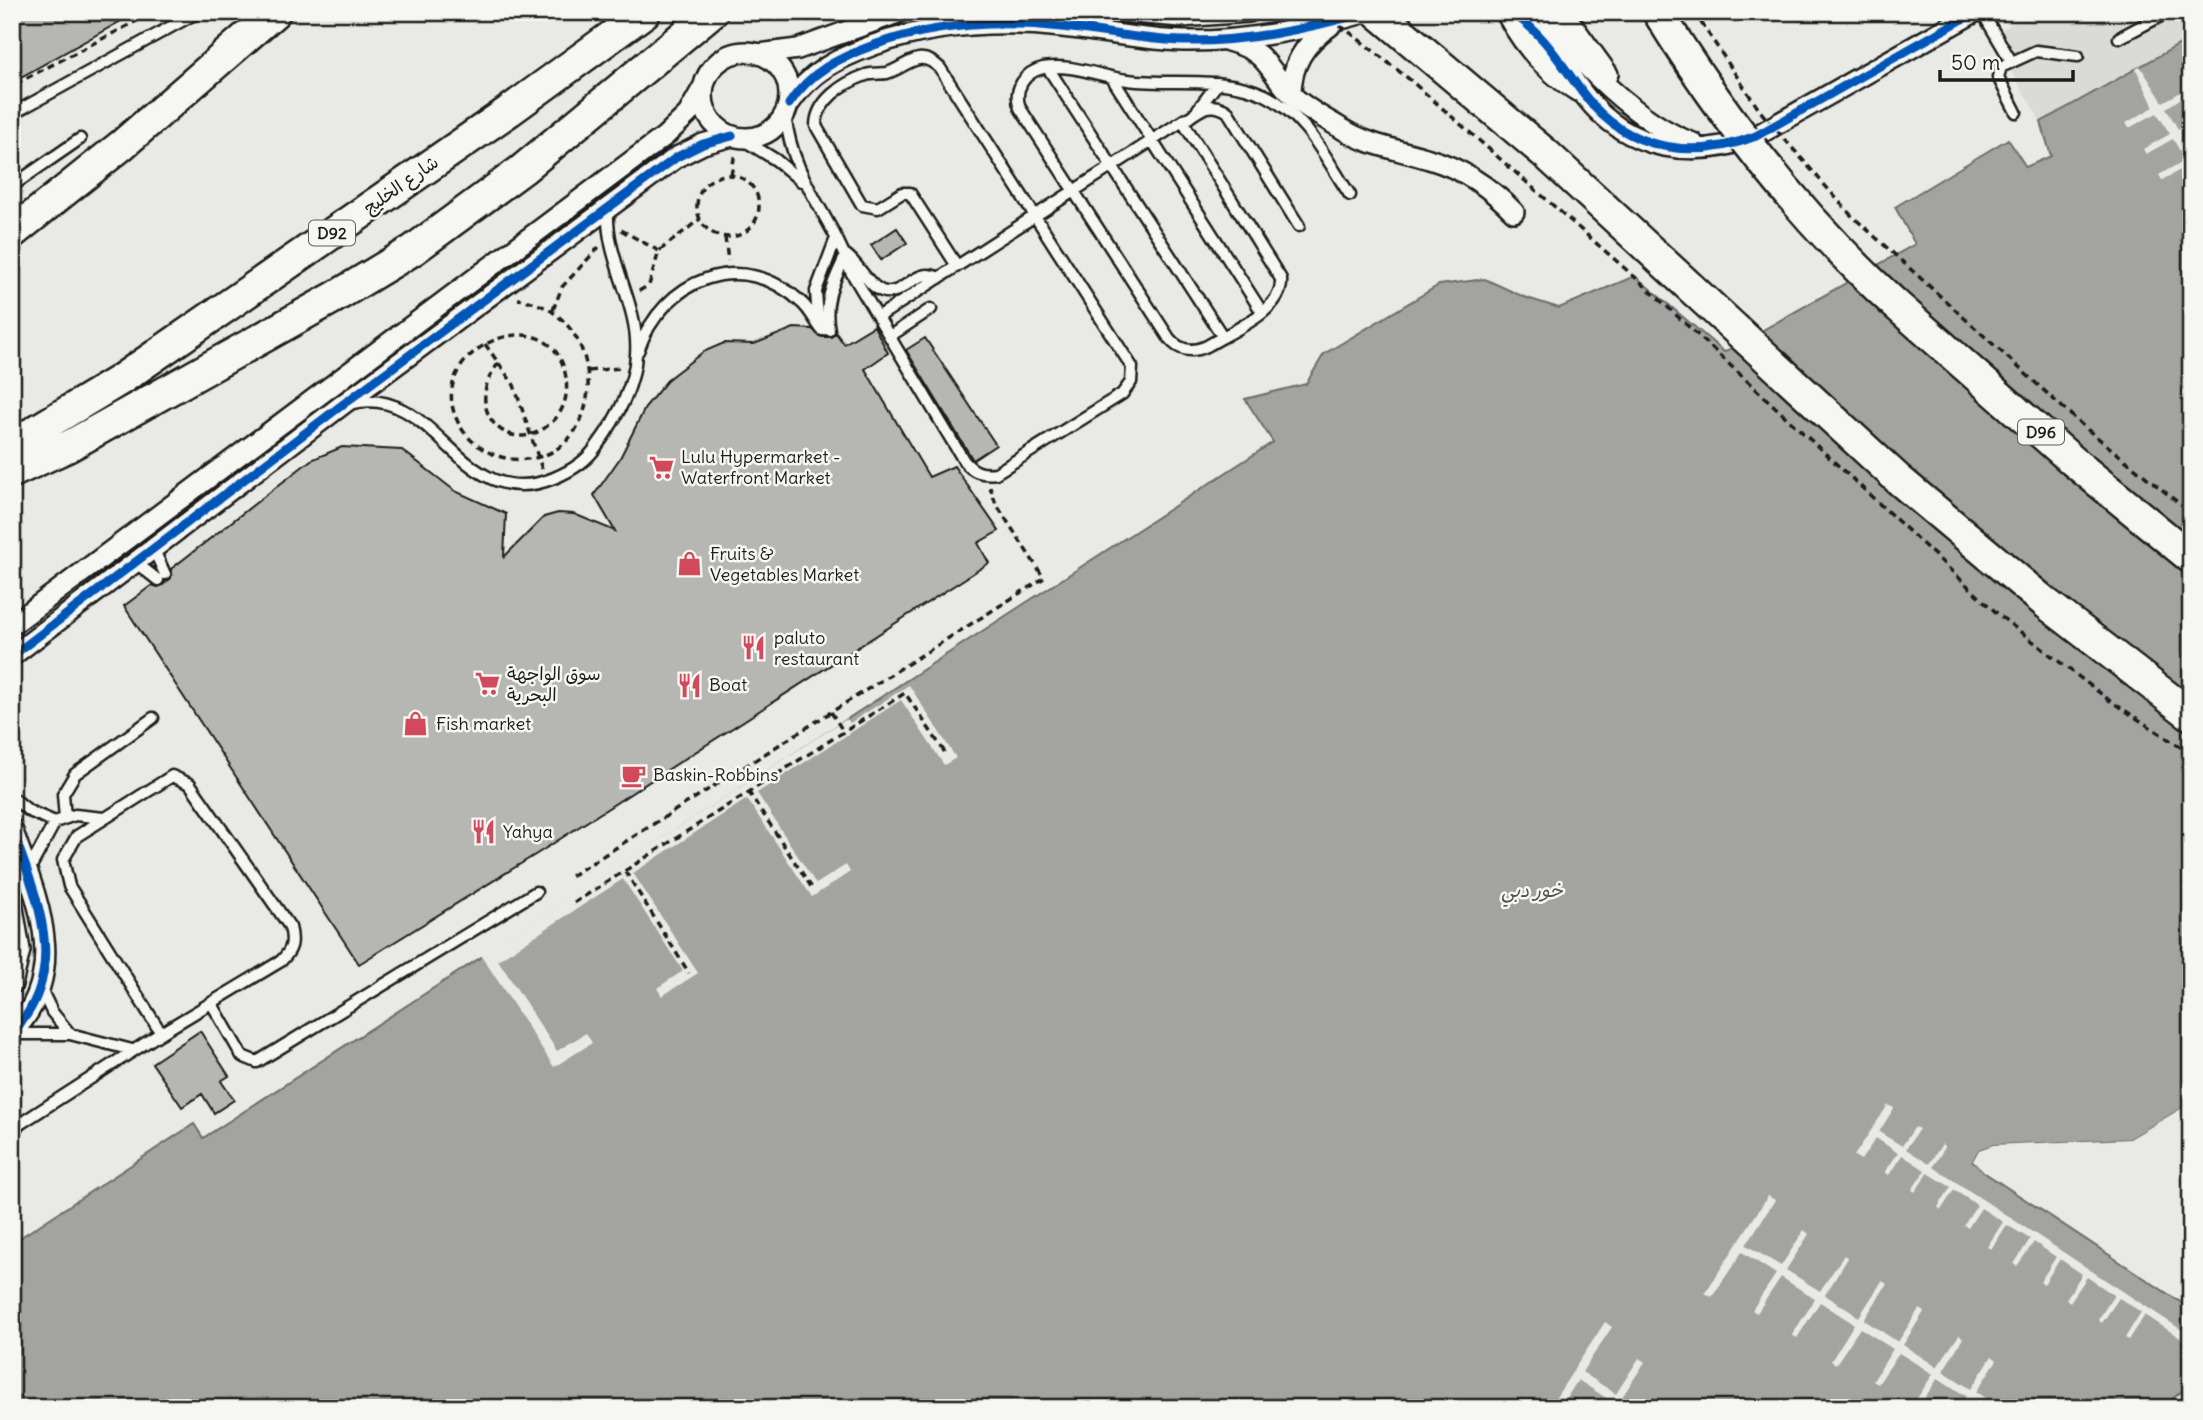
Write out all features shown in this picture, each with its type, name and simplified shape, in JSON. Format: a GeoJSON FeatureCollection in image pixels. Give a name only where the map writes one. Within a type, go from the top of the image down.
{"type":"FeatureCollection","features":[{"type":"Feature","properties":{"kind":"main road"},"geometry":{"type":"LineString","coordinates":[[12,233],[47,207],[275,12]]}},
{"type":"Feature","properties":{"kind":"main road","name":"شارع الخليج"},"geometry":{"type":"LineString","coordinates":[[12,445],[120,380],[240,298],[645,12]]}},
{"type":"Feature","properties":{"kind":"main road"},"geometry":{"type":"LineString","coordinates":[[12,472],[69,446],[413,250],[487,197],[712,12]]}},
{"type":"Feature","properties":{"kind":"main road","name":"D96"},"geometry":{"type":"LineString","coordinates":[[1658,12],[1728,120],[1825,237],[1933,339],[2191,558]]}},
{"type":"Feature","properties":{"kind":"main road"},"geometry":{"type":"LineString","coordinates":[[1360,14],[1388,22],[1547,155],[1898,479],[2047,604],[2191,715]]}},
{"type":"Feature","properties":{"kind":"main road"},"geometry":{"type":"LineString","coordinates":[[12,253],[47,207]]}},
{"type":"Feature","properties":{"kind":"main road"},"geometry":{"type":"LineString","coordinates":[[12,422],[150,341],[240,298]]}},
{"type":"Feature","properties":{"kind":"street"},"geometry":{"type":"LineString","coordinates":[[737,138],[723,132],[708,117],[702,97],[706,77],[719,61],[739,52],[759,54],[798,49],[900,12]]}},
{"type":"Feature","properties":{"kind":"street"},"geometry":{"type":"LineString","coordinates":[[1122,12],[1181,17],[1249,12]]}},
{"type":"Feature","properties":{"kind":"street"},"geometry":{"type":"LineString","coordinates":[[1508,12],[1544,39],[1584,96],[1611,121],[1642,138],[1679,150],[1717,149],[1775,126],[1975,12]]}},
{"type":"Feature","properties":{"kind":"street"},"geometry":{"type":"LineString","coordinates":[[1545,12],[1566,42],[1617,94],[1662,130],[1717,149]]}},
{"type":"Feature","properties":{"kind":"street"},"geometry":{"type":"LineString","coordinates":[[1563,12],[1598,56],[1617,94]]}},
{"type":"Feature","properties":{"kind":"street"},"geometry":{"type":"LineString","coordinates":[[12,656],[484,299],[608,215],[690,149],[772,130],[800,87],[832,62],[892,39],[934,28],[978,23],[1022,23],[1145,39],[1225,40],[1305,29],[1360,14]]}},
{"type":"Feature","properties":{"kind":"street"},"geometry":{"type":"LineString","coordinates":[[1291,94],[1291,78],[1305,49],[1315,37],[1360,14]]}},
{"type":"Feature","properties":{"kind":"street"},"geometry":{"type":"LineString","coordinates":[[1225,40],[1239,44],[1264,59],[1291,94],[1341,128],[1371,144],[1427,158],[1466,173],[1500,197],[1514,212]]}},
{"type":"Feature","properties":{"kind":"street"},"geometry":{"type":"LineString","coordinates":[[759,54],[769,58],[783,74],[789,93],[787,109]]}},
{"type":"Feature","properties":{"kind":"street"},"geometry":{"type":"LineString","coordinates":[[12,625],[671,131],[688,114],[703,87]]}},
{"type":"Feature","properties":{"kind":"street"},"geometry":{"type":"LineString","coordinates":[[12,829],[43,919],[45,941],[40,985],[34,1004],[12,1033]]}},
{"type":"Feature","properties":{"kind":"street"},"geometry":{"type":"LineString","coordinates":[[12,902],[20,950],[12,985]]}},
{"type":"Feature","properties":{"kind":"lane"},"geometry":{"type":"LineString","coordinates":[[12,114],[198,12]]}},
{"type":"Feature","properties":{"kind":"lane"},"geometry":{"type":"LineString","coordinates":[[1982,12],[2011,61]]}},
{"type":"Feature","properties":{"kind":"lane"},"geometry":{"type":"LineString","coordinates":[[2119,38],[2168,12]]}},
{"type":"Feature","properties":{"kind":"lane"},"geometry":{"type":"LineString","coordinates":[[2016,112],[1998,77],[2001,67],[2036,51],[2078,56]]}},
{"type":"Feature","properties":{"kind":"lane"},"geometry":{"type":"LineString","coordinates":[[787,109],[792,151],[807,187],[846,255],[851,272],[964,461],[970,468],[987,475],[996,473],[1122,394],[1132,382],[1133,374],[1128,360],[935,63],[922,58],[908,60],[891,71],[860,78],[831,96],[817,113],[818,133],[859,201],[867,207],[878,208],[902,193],[910,193],[957,266]]}},
{"type":"Feature","properties":{"kind":"lane"},"geometry":{"type":"LineString","coordinates":[[1048,68],[1223,337]]}},
{"type":"Feature","properties":{"kind":"lane"},"geometry":{"type":"LineString","coordinates":[[1182,122],[1281,279],[1278,299],[1262,312],[1195,351],[1183,349],[1173,343],[1018,102],[1018,89],[1026,78],[1048,68],[1077,70],[1112,78],[1218,83],[1250,89],[1289,111],[1309,132],[1350,195]]}},
{"type":"Feature","properties":{"kind":"lane"},"geometry":{"type":"LineString","coordinates":[[1112,78],[1262,312]]}},
{"type":"Feature","properties":{"kind":"lane"},"geometry":{"type":"LineString","coordinates":[[1182,122],[1203,104],[1218,83]]}},
{"type":"Feature","properties":{"kind":"lane"},"geometry":{"type":"LineString","coordinates":[[878,317],[1207,106],[1217,106],[1228,111],[1299,226]]}},
{"type":"Feature","properties":{"kind":"lane"},"geometry":{"type":"LineString","coordinates":[[737,138],[776,160],[807,187]]}},
{"type":"Feature","properties":{"kind":"lane"},"geometry":{"type":"LineString","coordinates":[[12,186],[80,139]]}},
{"type":"Feature","properties":{"kind":"lane"},"geometry":{"type":"LineString","coordinates":[[608,215],[608,237],[627,294],[637,354]]}},
{"type":"Feature","properties":{"kind":"lane"},"geometry":{"type":"LineString","coordinates":[[825,330],[815,303],[816,291],[836,237]]}},
{"type":"Feature","properties":{"kind":"lane"},"geometry":{"type":"LineString","coordinates":[[846,255],[873,285],[886,292],[893,292],[921,275],[932,274],[939,278]]}},
{"type":"Feature","properties":{"kind":"lane"},"geometry":{"type":"LineString","coordinates":[[825,330],[828,294],[846,255]]}},
{"type":"Feature","properties":{"kind":"lane"},"geometry":{"type":"LineString","coordinates":[[342,405],[361,401],[399,407],[416,416],[471,468],[494,479],[520,484],[546,481],[570,471],[590,455],[622,405],[645,329],[670,299],[703,279],[729,274],[756,277],[781,287],[803,304],[825,330]]}},
{"type":"Feature","properties":{"kind":"lane"},"geometry":{"type":"LineString","coordinates":[[890,336],[931,309]]}},
{"type":"Feature","properties":{"kind":"lane"},"geometry":{"type":"LineString","coordinates":[[135,562],[162,577],[153,548]]}},
{"type":"Feature","properties":{"kind":"lane"},"geometry":{"type":"LineString","coordinates":[[28,873],[40,846],[60,820],[64,794],[75,774],[153,718]]}},
{"type":"Feature","properties":{"kind":"lane"},"geometry":{"type":"LineString","coordinates":[[12,1129],[132,1050],[212,1004],[290,953],[293,940],[290,927],[185,779],[166,778],[104,818],[70,843],[63,860],[64,878],[161,1033]]}},
{"type":"Feature","properties":{"kind":"lane"},"geometry":{"type":"LineString","coordinates":[[12,797],[29,811],[60,820],[85,814],[104,818]]}},
{"type":"Feature","properties":{"kind":"lane"},"geometry":{"type":"LineString","coordinates":[[212,1004],[242,1056],[257,1062],[536,892]]}},
{"type":"Feature","properties":{"kind":"lane"},"geometry":{"type":"LineString","coordinates":[[40,985],[52,1012],[70,1034]]}},
{"type":"Feature","properties":{"kind":"lane"},"geometry":{"type":"LineString","coordinates":[[12,1033],[70,1034],[132,1050]]}},
{"type":"Feature","properties":{"kind":"path"},"geometry":{"type":"LineString","coordinates":[[12,68],[19,82],[154,12]]}},
{"type":"Feature","properties":{"kind":"path"},"geometry":{"type":"LineString","coordinates":[[1319,12],[1375,52],[1645,286],[2000,616],[2091,687],[2191,754]]}},
{"type":"Feature","properties":{"kind":"path"},"geometry":{"type":"LineString","coordinates":[[1695,12],[1760,111],[1850,214],[2082,426],[2191,513]]}},
{"type":"Feature","properties":{"kind":"path"},"geometry":{"type":"LineString","coordinates":[[722,175],[748,181],[760,204],[756,221],[743,233],[725,237],[709,230],[701,219],[698,198],[707,183],[722,175]]}},
{"type":"Feature","properties":{"kind":"path"},"geometry":{"type":"LineString","coordinates":[[608,215],[659,251]]}},
{"type":"Feature","properties":{"kind":"path"},"geometry":{"type":"LineString","coordinates":[[627,294],[649,285],[659,251],[701,219]]}},
{"type":"Feature","properties":{"kind":"path"},"geometry":{"type":"LineString","coordinates":[[553,310],[562,287],[608,237]]}},
{"type":"Feature","properties":{"kind":"path"},"geometry":{"type":"LineString","coordinates":[[725,237],[729,274]]}},
{"type":"Feature","properties":{"kind":"path"},"geometry":{"type":"LineString","coordinates":[[484,299],[527,300],[553,310],[579,343],[588,371],[589,396],[581,421],[566,439],[538,456],[513,459],[489,453],[469,438],[456,418],[452,396],[454,378],[466,360],[485,344],[507,336],[529,335],[547,342],[559,356],[566,382],[562,409],[550,424],[530,433],[516,435],[501,431],[486,412],[485,386],[499,363]]}},
{"type":"Feature","properties":{"kind":"path"},"geometry":{"type":"LineString","coordinates":[[485,344],[514,385],[546,481]]}},
{"type":"Feature","properties":{"kind":"path"},"geometry":{"type":"LineString","coordinates":[[588,371],[634,367]]}},
{"type":"Feature","properties":{"kind":"path"},"geometry":{"type":"LineString","coordinates":[[571,876],[1044,578],[996,504],[987,475]]}},
{"type":"Feature","properties":{"kind":"path"},"geometry":{"type":"LineString","coordinates":[[575,903],[905,694],[946,754]]}},
{"type":"Feature","properties":{"kind":"path"},"geometry":{"type":"LineString","coordinates":[[831,712],[843,731]]}},
{"type":"Feature","properties":{"kind":"path"},"geometry":{"type":"LineString","coordinates":[[748,791],[814,891]]}},
{"type":"Feature","properties":{"kind":"path"},"geometry":{"type":"LineString","coordinates":[[625,871],[689,972]]}},
{"type":"Feature","properties":{"kind":"shaded area"},"geometry":{"type":"Polygon","coordinates":[[[2032,12],[2191,12],[2191,38],[2041,122],[1991,36],[2032,12]]]}},
{"type":"Feature","properties":{"kind":"water","name":"خور دبي"},"geometry":{"type":"Polygon","coordinates":[[[2191,38],[2191,1103],[2130,1139],[1993,1145],[1979,1150],[1973,1161],[1985,1173],[2191,1309],[2191,1384],[2161,1408],[12,1408],[12,1243],[194,1124],[203,1138],[1273,442],[1245,399],[1306,384],[1324,354],[1439,285],[1485,279],[1524,297],[1559,308],[1635,276],[1724,352],[1915,244],[1895,207],[2008,139],[2026,167],[2051,156],[2041,122],[2191,38]]]}},
{"type":"Feature","properties":{"kind":"pier"},"geometry":{"type":"Polygon","coordinates":[[[2140,66],[2163,102],[2188,88],[2191,92],[2166,108],[2178,129],[2191,122],[2191,129],[2182,135],[2191,151],[2191,164],[2162,180],[2159,175],[2185,160],[2173,139],[2146,154],[2143,149],[2170,134],[2157,113],[2129,128],[2126,123],[2154,107],[2136,69],[2140,66]]]}},
{"type":"Feature","properties":{"kind":"pier"},"geometry":{"type":"Polygon","coordinates":[[[909,685],[956,758],[944,765],[901,700],[757,793],[816,884],[846,865],[850,872],[812,897],[747,799],[633,873],[698,973],[662,996],[657,988],[683,971],[623,879],[498,960],[557,1051],[586,1033],[592,1043],[554,1067],[481,955],[838,724],[847,719],[850,723],[909,685]]]}},
{"type":"Feature","properties":{"kind":"pier"},"geometry":{"type":"Polygon","coordinates":[[[2191,1103],[2191,1107],[2131,1142],[1993,1149],[1982,1153],[1977,1161],[1988,1171],[1985,1173],[1973,1161],[1979,1150],[1993,1145],[2130,1139],[2191,1103]]]}},
{"type":"Feature","properties":{"kind":"pier"},"geometry":{"type":"Polygon","coordinates":[[[1888,1105],[1894,1108],[1879,1132],[1902,1146],[1915,1127],[1919,1129],[1906,1149],[1929,1164],[1942,1144],[1945,1147],[1933,1167],[2191,1336],[2191,1345],[2145,1315],[2129,1340],[2125,1338],[2141,1312],[2119,1298],[2102,1323],[2098,1320],[2114,1295],[2087,1277],[2070,1302],[2066,1299],[2082,1274],[2060,1259],[2044,1284],[2040,1282],[2056,1257],[2034,1242],[2017,1266],[2014,1264],[2030,1239],[2007,1225],[1991,1249],[1987,1247],[2003,1222],[1981,1208],[1968,1228],[1964,1225],[1977,1205],[1954,1190],[1941,1210],[1938,1207],[1951,1187],[1928,1173],[1915,1192],[1912,1190],[1925,1170],[1902,1155],[1889,1175],[1885,1172],[1898,1153],[1876,1138],[1861,1160],[1854,1156],[1888,1105]]]}},
{"type":"Feature","properties":{"kind":"pier"},"geometry":{"type":"Polygon","coordinates":[[[1768,1196],[1775,1200],[1746,1245],[1781,1266],[1804,1230],[1809,1234],[1786,1270],[1820,1291],[1844,1255],[1848,1258],[1825,1295],[1859,1317],[1882,1281],[1887,1284],[1864,1320],[1898,1342],[1919,1309],[1924,1312],[1903,1345],[1937,1367],[1959,1335],[1963,1338],[1943,1371],[1971,1389],[1992,1356],[1997,1360],[1976,1392],[2001,1408],[1985,1408],[1972,1400],[1966,1408],[1959,1408],[1966,1396],[1938,1378],[1918,1408],[1915,1408],[1912,1406],[1933,1374],[1899,1353],[1878,1384],[1873,1381],[1893,1349],[1860,1328],[1836,1364],[1831,1361],[1854,1324],[1820,1302],[1797,1338],[1792,1335],[1815,1299],[1781,1277],[1757,1313],[1752,1310],[1776,1274],[1742,1252],[1712,1297],[1705,1293],[1768,1196]]]}},
{"type":"Feature","properties":{"kind":"pier"},"geometry":{"type":"Polygon","coordinates":[[[1605,1322],[1612,1327],[1582,1372],[1616,1394],[1639,1358],[1645,1362],[1622,1397],[1638,1408],[1607,1408],[1611,1401],[1578,1380],[1560,1408],[1549,1408],[1605,1322]]]}},
{"type":"Feature","properties":{"kind":"building"},"geometry":{"type":"Polygon","coordinates":[[[12,12],[137,12],[12,82],[12,12]]]}},
{"type":"Feature","properties":{"kind":"building"},"geometry":{"type":"Polygon","coordinates":[[[897,228],[907,243],[881,260],[871,245],[897,228]]]}},
{"type":"Feature","properties":{"kind":"building","name":"سوق الواجهة البحرية"},"geometry":{"type":"Polygon","coordinates":[[[874,326],[888,353],[865,369],[929,477],[954,466],[999,531],[978,543],[989,563],[543,850],[359,964],[124,606],[152,585],[163,585],[171,578],[171,569],[311,460],[342,447],[402,450],[455,491],[506,514],[504,557],[544,517],[558,513],[574,514],[615,531],[594,495],[620,458],[646,406],[669,378],[703,352],[724,343],[754,344],[794,328],[812,329],[822,337],[831,337],[836,333],[844,344],[874,326]]]}},
{"type":"Feature","properties":{"kind":"building"},"geometry":{"type":"Polygon","coordinates":[[[925,338],[996,445],[973,460],[906,350],[925,338]]]}},
{"type":"Feature","properties":{"kind":"building"},"geometry":{"type":"Polygon","coordinates":[[[200,1031],[229,1076],[221,1081],[234,1100],[214,1113],[202,1094],[182,1107],[152,1063],[200,1031]]]}},
{"type":"Feature","properties":{"kind":"cycle path"},"geometry":{"type":"LineString","coordinates":[[789,104],[806,83],[826,67],[848,55],[897,38],[943,28],[990,24],[1038,25],[1153,39],[1207,41],[1276,33],[1367,12]]}},
{"type":"Feature","properties":{"kind":"cycle path"},"geometry":{"type":"LineString","coordinates":[[1510,12],[1543,40],[1602,115],[1642,140],[1686,149],[1710,148],[1756,136],[1975,12]]}},
{"type":"Feature","properties":{"kind":"cycle path"},"geometry":{"type":"LineString","coordinates":[[12,656],[342,405],[677,157],[703,144],[732,136]]}},
{"type":"Feature","properties":{"kind":"cycle path"},"geometry":{"type":"LineString","coordinates":[[12,829],[38,907],[44,933],[45,959],[41,985],[30,1009],[12,1033]]}},
{"type":"Feature","properties":{"kind":"place","name":"Lulu Hypermarket - Waterfront Market"},"geometry":{"type":"Point","coordinates":[661,467]}},
{"type":"Feature","properties":{"kind":"place","name":"Fruits & Vegetables Market"},"geometry":{"type":"Point","coordinates":[690,564]}},
{"type":"Feature","properties":{"kind":"place","name":"paluto restaurant"},"geometry":{"type":"Point","coordinates":[754,648]}},
{"type":"Feature","properties":{"kind":"place","name":"سوق الواجهة البحرية"},"geometry":{"type":"Point","coordinates":[487,684]}},
{"type":"Feature","properties":{"kind":"place","name":"Boat"},"geometry":{"type":"Point","coordinates":[689,685]}},
{"type":"Feature","properties":{"kind":"place","name":"Fish market"},"geometry":{"type":"Point","coordinates":[416,724]}},
{"type":"Feature","properties":{"kind":"place","name":"Baskin-Robbins"},"geometry":{"type":"Point","coordinates":[633,775]}},
{"type":"Feature","properties":{"kind":"place","name":"Yahya"},"geometry":{"type":"Point","coordinates":[483,832]}}]}
